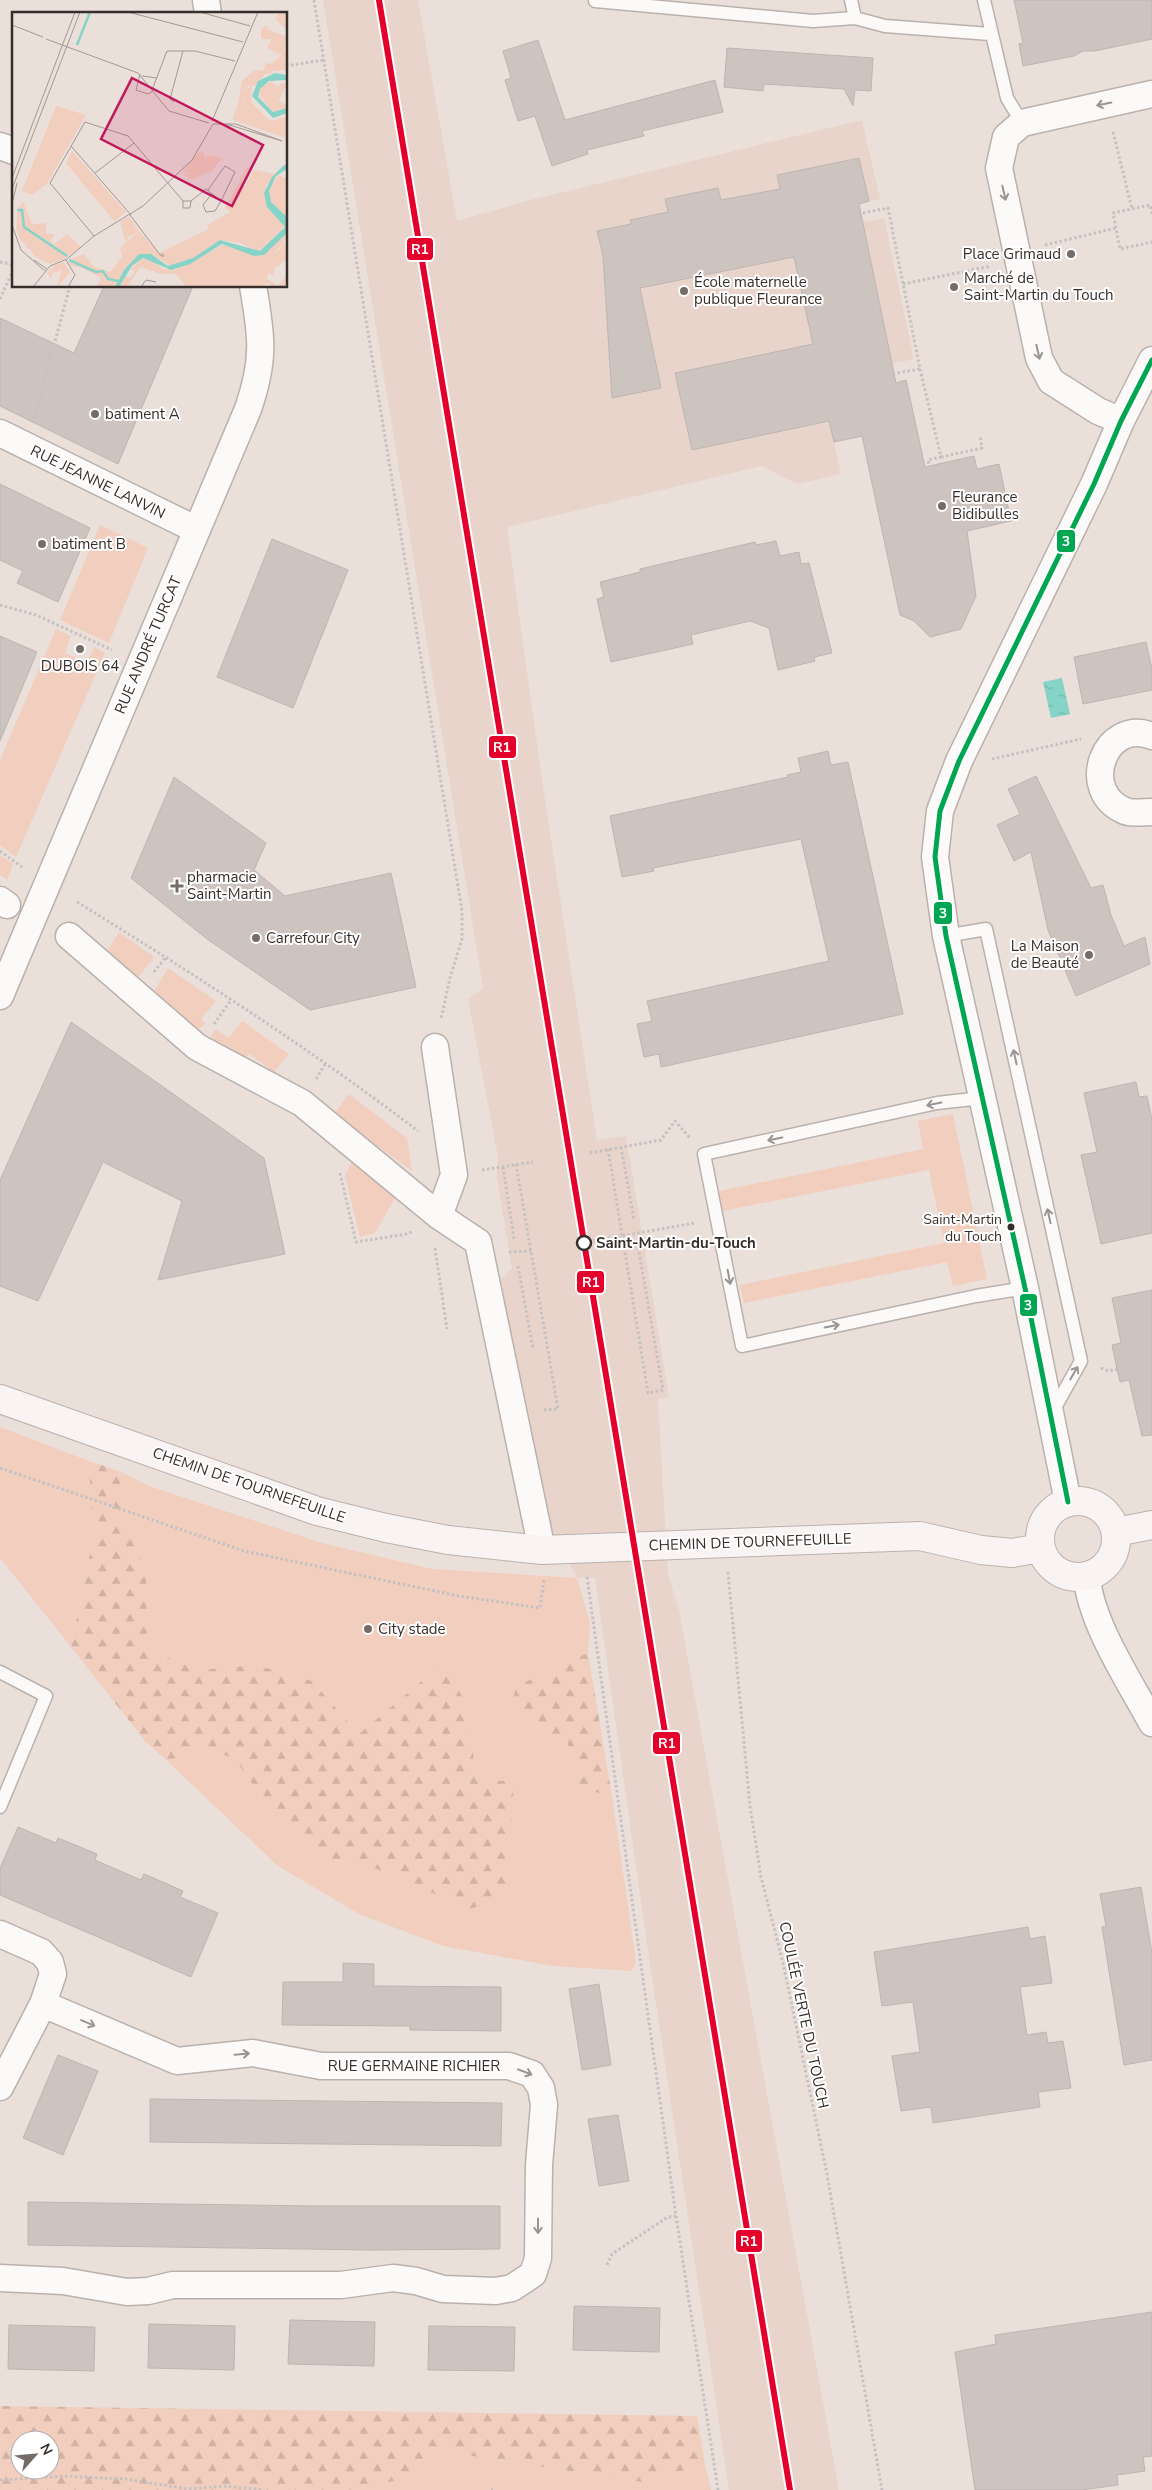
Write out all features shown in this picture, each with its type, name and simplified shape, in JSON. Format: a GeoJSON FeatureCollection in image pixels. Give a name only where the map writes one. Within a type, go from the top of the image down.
{"type":"FeatureCollection","features":[{"type":"Feature","properties":{"kind":"street"},"geometry":{"type":"LineString","coordinates":[[1121,421],[1098,411],[1051,381],[1039,358],[998,168],[1006,137],[1022,123],[1152,94]]}},
{"type":"Feature","properties":{"kind":"street"},"geometry":{"type":"LineString","coordinates":[[0,146],[12,150]]}},
{"type":"Feature","properties":{"kind":"street","name":"RUE ANDRÉ TURCAT"},"geometry":{"type":"LineString","coordinates":[[0,996],[197,530],[257,383],[262,335],[253,288]]}},
{"type":"Feature","properties":{"kind":"street"},"geometry":{"type":"LineString","coordinates":[[1068,1502],[1025,1288],[946,936],[935,857],[940,811],[958,761],[1094,484],[1121,421],[1144,397],[1152,360]]}},
{"type":"Feature","properties":{"kind":"street","name":"RUE JEANNE LANVIN"},"geometry":{"type":"LineString","coordinates":[[0,433],[197,530]]}},
{"type":"Feature","properties":{"kind":"street"},"geometry":{"type":"LineString","coordinates":[[1152,736],[1146,734],[1126,736],[1114,742],[1102,757],[1099,778],[1109,800],[1126,812],[1152,812]]}},
{"type":"Feature","properties":{"kind":"street"},"geometry":{"type":"LineString","coordinates":[[69,936],[197,1046],[302,1103],[346,1137],[439,1216],[478,1242],[542,1550]]}},
{"type":"Feature","properties":{"kind":"street"},"geometry":{"type":"LineString","coordinates":[[435,1047],[454,1175],[439,1216]]}},
{"type":"Feature","properties":{"kind":"street","name":"CHEMIN DE TOURNEFEUILLE"},"geometry":{"type":"LineString","coordinates":[[0,1398],[317,1511],[386,1528],[448,1540],[542,1550],[920,1536],[981,1550],[1012,1553],[1041,1548]]}},
{"type":"Feature","properties":{"kind":"street"},"geometry":{"type":"LineString","coordinates":[[1084,1501],[1099,1506],[1110,1518],[1116,1532],[1116,1547],[1110,1560],[1100,1571],[1087,1577],[1072,1577],[1058,1572],[1047,1562],[1041,1548],[1040,1533],[1045,1519],[1055,1508],[1068,1502],[1084,1501]]}},
{"type":"Feature","properties":{"kind":"street"},"geometry":{"type":"LineString","coordinates":[[1116,1532],[1152,1525]]}},
{"type":"Feature","properties":{"kind":"street"},"geometry":{"type":"LineString","coordinates":[[1087,1577],[1088,1593],[1104,1632],[1152,1723]]}},
{"type":"Feature","properties":{"kind":"street"},"geometry":{"type":"LineString","coordinates":[[0,1934],[41,1952],[50,1962],[53,1974],[43,2004],[0,2087]]}},
{"type":"Feature","properties":{"kind":"street","name":"RUE GERMAINE RICHIER"},"geometry":{"type":"LineString","coordinates":[[0,2278],[63,2281],[127,2292],[148,2291],[173,2285],[341,2286],[393,2278],[416,2281],[442,2289],[496,2291],[512,2288],[533,2274],[538,2258],[539,2165],[544,2105],[541,2088],[532,2074],[510,2066],[321,2066],[253,2053],[177,2061],[43,2004]]}},
{"type":"Feature","properties":{"kind":"lane"},"geometry":{"type":"LineString","coordinates":[[851,0],[855,18]]}},
{"type":"Feature","properties":{"kind":"lane"},"geometry":{"type":"LineString","coordinates":[[984,0],[990,34],[1007,98],[1022,123]]}},
{"type":"Feature","properties":{"kind":"lane"},"geometry":{"type":"LineString","coordinates":[[595,1],[812,21],[855,18],[885,26],[990,34]]}},
{"type":"Feature","properties":{"kind":"lane"},"geometry":{"type":"LineString","coordinates":[[946,936],[986,928],[1081,1361],[1050,1416]]}},
{"type":"Feature","properties":{"kind":"lane"},"geometry":{"type":"LineString","coordinates":[[982,1098],[938,1103],[704,1154],[742,1346],[976,1296],[1025,1288]]}},
{"type":"Feature","properties":{"kind":"lane"},"geometry":{"type":"LineString","coordinates":[[0,1672],[46,1696],[0,1807]]}},
{"type":"Feature","properties":{"kind":"path"},"geometry":{"type":"LineString","coordinates":[[314,0],[463,926],[435,1047]]}},
{"type":"Feature","properties":{"kind":"path"},"geometry":{"type":"LineString","coordinates":[[288,66],[323,60]]}},
{"type":"Feature","properties":{"kind":"path"},"geometry":{"type":"LineString","coordinates":[[1106,104],[1132,209]]}},
{"type":"Feature","properties":{"kind":"path"},"geometry":{"type":"LineString","coordinates":[[1152,214],[1150,205],[1113,213],[1120,249],[1152,242]]}},
{"type":"Feature","properties":{"kind":"path"},"geometry":{"type":"LineString","coordinates":[[858,214],[888,208],[920,369],[940,457]]}},
{"type":"Feature","properties":{"kind":"path"},"geometry":{"type":"LineString","coordinates":[[0,299],[12,271]]}},
{"type":"Feature","properties":{"kind":"path"},"geometry":{"type":"LineString","coordinates":[[34,419],[69,288]]}},
{"type":"Feature","properties":{"kind":"path"},"geometry":{"type":"LineString","coordinates":[[892,374],[920,369]]}},
{"type":"Feature","properties":{"kind":"path"},"geometry":{"type":"LineString","coordinates":[[929,466],[928,460],[982,448],[980,435]]}},
{"type":"Feature","properties":{"kind":"path"},"geometry":{"type":"LineString","coordinates":[[0,605],[36,615],[112,650]]}},
{"type":"Feature","properties":{"kind":"path"},"geometry":{"type":"LineString","coordinates":[[958,761],[995,758],[1095,736],[1114,742]]}},
{"type":"Feature","properties":{"kind":"path"},"geometry":{"type":"LineString","coordinates":[[0,851],[22,867]]}},
{"type":"Feature","properties":{"kind":"path"},"geometry":{"type":"LineString","coordinates":[[590,1153],[661,1140],[675,1121],[704,1154]]}},
{"type":"Feature","properties":{"kind":"path"},"geometry":{"type":"LineString","coordinates":[[346,1137],[340,1172],[356,1242],[407,1234],[439,1216]]}},
{"type":"Feature","properties":{"kind":"path"},"geometry":{"type":"LineString","coordinates":[[621,1147],[634,1220]]}},
{"type":"Feature","properties":{"kind":"path"},"geometry":{"type":"LineString","coordinates":[[608,1149],[648,1393],[662,1390],[638,1246]]}},
{"type":"Feature","properties":{"kind":"path"},"geometry":{"type":"LineString","coordinates":[[495,1168],[533,1162]]}},
{"type":"Feature","properties":{"kind":"path"},"geometry":{"type":"LineString","coordinates":[[516,1164],[558,1409],[543,1411],[542,1401]]}},
{"type":"Feature","properties":{"kind":"path"},"geometry":{"type":"LineString","coordinates":[[503,1166],[514,1239]]}},
{"type":"Feature","properties":{"kind":"path"},"geometry":{"type":"LineString","coordinates":[[593,1241],[695,1223]]}},
{"type":"Feature","properties":{"kind":"path"},"geometry":{"type":"LineString","coordinates":[[518,1266],[533,1353]]}},
{"type":"Feature","properties":{"kind":"path"},"geometry":{"type":"LineString","coordinates":[[1108,1371],[1135,1366]]}},
{"type":"Feature","properties":{"kind":"path"},"geometry":{"type":"LineString","coordinates":[[0,1468],[244,1551],[459,1596],[540,1608],[544,1579]]}},
{"type":"Feature","properties":{"kind":"path","name":"COULÉE VERTE DU TOUCH"},"geometry":{"type":"LineString","coordinates":[[727,1542],[727,1564],[752,1823],[761,1876],[783,1963],[827,2174],[882,2490]]}},
{"type":"Feature","properties":{"kind":"path"},"geometry":{"type":"LineString","coordinates":[[583,1548],[676,2216],[718,2490]]}},
{"type":"Feature","properties":{"kind":"path"},"geometry":{"type":"LineString","coordinates":[[607,2265],[612,2254],[668,2217],[676,2216]]}},
{"type":"Feature","properties":{"kind":"path"},"geometry":{"type":"LineString","coordinates":[[0,2480],[64,2476],[124,2479],[188,2489],[226,2486],[262,2490]]}},
{"type":"Feature","properties":{"kind":"shaded area"},"geometry":{"type":"Polygon","coordinates":[[[323,0],[418,0],[457,221],[526,201],[862,120],[880,199],[856,204],[860,223],[884,218],[914,359],[891,364],[894,383],[906,380],[916,425],[834,442],[841,474],[797,484],[762,466],[507,527],[542,780],[597,1140],[626,1136],[669,1397],[658,1399],[668,1575],[679,1610],[839,2490],[729,2490],[650,1964],[595,1578],[577,1578],[553,1535],[524,1390],[498,1291],[501,1280],[512,1268],[497,1179],[498,1157],[468,999],[483,988],[323,0]]]}},
{"type":"Feature","properties":{"kind":"green space"},"geometry":{"type":"Polygon","coordinates":[[[100,525],[148,548],[109,643],[60,620],[100,525]]]}},
{"type":"Feature","properties":{"kind":"green space"},"geometry":{"type":"Polygon","coordinates":[[[56,629],[71,636],[65,653],[87,663],[94,647],[105,653],[16,857],[0,845],[0,760],[56,629]]]}},
{"type":"Feature","properties":{"kind":"green space"},"geometry":{"type":"Polygon","coordinates":[[[0,855],[13,864],[7,880],[0,875],[0,855]]]}},
{"type":"Feature","properties":{"kind":"green space"},"geometry":{"type":"Polygon","coordinates":[[[119,932],[154,957],[135,982],[107,952],[119,932]]]}},
{"type":"Feature","properties":{"kind":"green space"},"geometry":{"type":"Polygon","coordinates":[[[168,968],[216,1001],[201,1019],[206,1023],[193,1035],[151,996],[168,968]]]}},
{"type":"Feature","properties":{"kind":"green space"},"geometry":{"type":"Polygon","coordinates":[[[242,1021],[289,1054],[274,1072],[249,1054],[243,1062],[208,1043],[215,1029],[229,1038],[242,1021]]]}},
{"type":"Feature","properties":{"kind":"green space"},"geometry":{"type":"Polygon","coordinates":[[[349,1094],[407,1138],[412,1171],[334,1114],[349,1094]]]}},
{"type":"Feature","properties":{"kind":"green space"},"geometry":{"type":"Polygon","coordinates":[[[953,1114],[987,1279],[953,1286],[947,1262],[744,1303],[740,1285],[944,1243],[929,1170],[723,1211],[719,1191],[923,1149],[918,1121],[953,1114]]]}},
{"type":"Feature","properties":{"kind":"green space"},"geometry":{"type":"Polygon","coordinates":[[[354,1158],[395,1198],[375,1233],[360,1237],[345,1175],[354,1158]]]}},
{"type":"Feature","properties":{"kind":"green space"},"geometry":{"type":"Polygon","coordinates":[[[0,1427],[89,1461],[93,1539],[71,1647],[0,1558],[0,1427]]]}},
{"type":"Feature","properties":{"kind":"green space"},"geometry":{"type":"Polygon","coordinates":[[[89,1461],[119,1471],[127,1530],[146,1569],[147,1649],[198,1670],[256,1665],[312,1681],[359,1734],[423,1680],[446,1665],[466,1704],[477,1780],[514,1781],[507,1895],[470,1909],[377,1869],[331,1859],[278,1821],[235,1759],[205,1747],[167,1761],[145,1741],[71,1647],[93,1539],[89,1461]]]}},
{"type":"Feature","properties":{"kind":"green space"},"geometry":{"type":"Polygon","coordinates":[[[119,1471],[152,1487],[322,1543],[432,1569],[577,1578],[590,1623],[588,1653],[551,1669],[517,1687],[542,1733],[567,1741],[580,1788],[612,1796],[636,1962],[632,1971],[553,1966],[443,1946],[359,1914],[278,1866],[167,1761],[205,1747],[235,1759],[278,1821],[331,1859],[377,1869],[470,1908],[514,1781],[477,1780],[466,1704],[423,1680],[359,1734],[312,1681],[256,1665],[198,1670],[147,1649],[146,1570],[127,1530],[119,1471]]]}},
{"type":"Feature","properties":{"kind":"green space"},"geometry":{"type":"Polygon","coordinates":[[[588,1653],[612,1796],[580,1788],[567,1741],[542,1733],[511,1709],[516,1687],[588,1653]]]}},
{"type":"Feature","properties":{"kind":"green space"},"geometry":{"type":"Polygon","coordinates":[[[0,2406],[697,2416],[705,2464],[642,2482],[439,2451],[417,2474],[375,2486],[375,2490],[0,2490],[0,2406]]]}},
{"type":"Feature","properties":{"kind":"green space"},"geometry":{"type":"Polygon","coordinates":[[[439,2451],[641,2482],[705,2464],[711,2490],[375,2490],[375,2486],[417,2474],[439,2451]]]}},
{"type":"Feature","properties":{"kind":"water"},"geometry":{"type":"Polygon","coordinates":[[[1062,678],[1070,714],[1051,718],[1043,682],[1062,678]]]}},
{"type":"Feature","properties":{"kind":"building"},"geometry":{"type":"Polygon","coordinates":[[[1014,0],[1152,0],[1152,39],[1095,51],[1083,51],[1074,56],[1023,66],[1019,44],[1023,43],[1014,0]]]}},
{"type":"Feature","properties":{"kind":"building"},"geometry":{"type":"Polygon","coordinates":[[[538,40],[565,120],[715,80],[723,112],[642,131],[644,136],[587,150],[588,154],[552,166],[535,116],[518,121],[505,80],[511,78],[503,51],[538,40]]]}},
{"type":"Feature","properties":{"kind":"building"},"geometry":{"type":"Polygon","coordinates":[[[727,48],[873,58],[871,91],[855,90],[853,106],[844,89],[764,84],[763,91],[724,87],[727,48]]]}},
{"type":"Feature","properties":{"kind":"building"},"geometry":{"type":"Polygon","coordinates":[[[859,158],[869,201],[859,204],[896,383],[906,380],[925,467],[974,456],[977,469],[999,464],[1011,521],[967,531],[976,596],[961,629],[930,637],[914,621],[900,615],[862,436],[834,442],[829,421],[692,450],[675,373],[813,344],[794,257],[640,288],[661,388],[612,398],[603,256],[597,231],[631,224],[630,220],[668,212],[665,199],[718,188],[721,200],[780,189],[777,175],[859,158]]]}},
{"type":"Feature","properties":{"kind":"building"},"geometry":{"type":"Polygon","coordinates":[[[103,288],[192,288],[118,464],[0,406],[0,318],[74,353],[103,288]]]}},
{"type":"Feature","properties":{"kind":"building","name":"batiment B"},"geometry":{"type":"Polygon","coordinates":[[[0,484],[90,528],[58,602],[17,583],[23,571],[0,560],[0,484]]]}},
{"type":"Feature","properties":{"kind":"building"},"geometry":{"type":"Polygon","coordinates":[[[272,539],[348,570],[293,708],[217,677],[272,539]]]}},
{"type":"Feature","properties":{"kind":"building"},"geometry":{"type":"Polygon","coordinates":[[[776,541],[780,556],[799,552],[801,564],[809,563],[832,653],[814,657],[815,661],[778,670],[769,628],[750,621],[691,635],[693,644],[611,662],[597,599],[604,597],[600,582],[640,572],[640,569],[755,542],[756,545],[776,541]]]}},
{"type":"Feature","properties":{"kind":"building"},"geometry":{"type":"Polygon","coordinates":[[[0,636],[37,652],[0,741],[0,636]]]}},
{"type":"Feature","properties":{"kind":"building"},"geometry":{"type":"Polygon","coordinates":[[[1146,642],[1152,669],[1152,690],[1083,704],[1074,657],[1146,642]]]}},
{"type":"Feature","properties":{"kind":"building"},"geometry":{"type":"Polygon","coordinates":[[[828,751],[831,765],[848,762],[903,1014],[661,1067],[659,1054],[644,1057],[637,1024],[652,1021],[647,1001],[829,961],[801,839],[653,868],[654,871],[622,877],[610,816],[788,777],[787,775],[801,772],[798,758],[828,751]]]}},
{"type":"Feature","properties":{"kind":"building"},"geometry":{"type":"Polygon","coordinates":[[[1036,776],[1091,888],[1103,885],[1111,915],[1124,946],[1145,937],[1150,964],[1076,996],[1048,930],[1031,852],[1014,861],[997,825],[1020,814],[1008,789],[1036,776]]]}},
{"type":"Feature","properties":{"kind":"building"},"geometry":{"type":"Polygon","coordinates":[[[174,777],[266,843],[254,870],[285,896],[391,873],[416,987],[310,1010],[207,939],[131,878],[174,777]]]}},
{"type":"Feature","properties":{"kind":"building"},"geometry":{"type":"Polygon","coordinates":[[[71,1022],[264,1158],[285,1254],[158,1280],[182,1201],[103,1162],[38,1301],[0,1286],[0,1180],[71,1022]]]}},
{"type":"Feature","properties":{"kind":"building"},"geometry":{"type":"Polygon","coordinates":[[[1136,1082],[1139,1097],[1147,1096],[1152,1120],[1152,1233],[1101,1244],[1081,1155],[1097,1152],[1084,1093],[1136,1082]]]}},
{"type":"Feature","properties":{"kind":"building"},"geometry":{"type":"Polygon","coordinates":[[[1152,1290],[1152,1435],[1142,1436],[1129,1380],[1120,1382],[1117,1369],[1112,1345],[1121,1343],[1112,1298],[1152,1290]]]}},
{"type":"Feature","properties":{"kind":"building"},"geometry":{"type":"Polygon","coordinates":[[[18,1827],[56,1843],[58,1838],[97,1854],[95,1860],[141,1880],[144,1874],[172,1886],[183,1891],[180,1897],[218,1913],[191,1977],[0,1895],[0,1868],[18,1827]]]}},
{"type":"Feature","properties":{"kind":"building"},"geometry":{"type":"Polygon","coordinates":[[[1141,1887],[1152,1953],[1152,2060],[1124,2065],[1102,1927],[1106,1926],[1100,1894],[1141,1887]]]}},
{"type":"Feature","properties":{"kind":"building"},"geometry":{"type":"Polygon","coordinates":[[[1028,1927],[1030,1939],[1045,1936],[1052,1983],[1020,1987],[1027,2035],[1046,2032],[1048,2043],[1063,2041],[1071,2088],[1038,2092],[1040,2107],[933,2123],[931,2107],[901,2111],[892,2056],[920,2052],[913,2002],[882,2006],[874,1952],[1028,1927]]]}},
{"type":"Feature","properties":{"kind":"building"},"geometry":{"type":"Polygon","coordinates":[[[343,1963],[374,1964],[374,1986],[501,1987],[501,2031],[410,2030],[410,2026],[282,2025],[283,1982],[343,1982],[343,1963]]]}},
{"type":"Feature","properties":{"kind":"building"},"geometry":{"type":"Polygon","coordinates":[[[599,1984],[611,2065],[582,2070],[569,1989],[599,1984]]]}},
{"type":"Feature","properties":{"kind":"building"},"geometry":{"type":"Polygon","coordinates":[[[58,2055],[98,2071],[63,2155],[23,2138],[58,2055]]]}},
{"type":"Feature","properties":{"kind":"building"},"geometry":{"type":"Polygon","coordinates":[[[150,2099],[502,2103],[501,2146],[150,2142],[150,2099]]]}},
{"type":"Feature","properties":{"kind":"building"},"geometry":{"type":"Polygon","coordinates":[[[618,2115],[629,2181],[599,2186],[588,2119],[618,2115]]]}},
{"type":"Feature","properties":{"kind":"building"},"geometry":{"type":"Polygon","coordinates":[[[28,2202],[317,2206],[500,2206],[500,2249],[370,2250],[28,2245],[28,2202]]]}},
{"type":"Feature","properties":{"kind":"building"},"geometry":{"type":"Polygon","coordinates":[[[574,2306],[660,2308],[659,2352],[573,2350],[574,2306]]]}},
{"type":"Feature","properties":{"kind":"building"},"geometry":{"type":"Polygon","coordinates":[[[1152,2312],[1152,2456],[1143,2457],[1145,2471],[1117,2475],[1118,2485],[1082,2490],[975,2490],[955,2352],[996,2344],[995,2335],[1152,2312]]]}},
{"type":"Feature","properties":{"kind":"building"},"geometry":{"type":"Polygon","coordinates":[[[290,2320],[375,2322],[374,2366],[288,2364],[290,2320]]]}},
{"type":"Feature","properties":{"kind":"building"},"geometry":{"type":"Polygon","coordinates":[[[149,2324],[235,2326],[234,2370],[148,2368],[149,2324]]]}},
{"type":"Feature","properties":{"kind":"building"},"geometry":{"type":"Polygon","coordinates":[[[9,2325],[95,2327],[94,2371],[8,2369],[9,2325]]]}},
{"type":"Feature","properties":{"kind":"building"},"geometry":{"type":"Polygon","coordinates":[[[429,2326],[515,2327],[514,2371],[428,2370],[429,2326]]]}},
{"type":"Feature","properties":{"kind":"transit line","name":"R1"},"geometry":{"type":"LineString","coordinates":[[379,0],[790,2490]]}},
{"type":"Feature","properties":{"kind":"transit line","name":"3"},"geometry":{"type":"LineString","coordinates":[[1068,1502],[1025,1288],[946,936],[935,857],[940,811],[959,761],[1094,484],[1121,421],[1152,360]]}},
{"type":"Feature","properties":{"kind":"place","name":"Place Grimaud"},"geometry":{"type":"Point","coordinates":[1071,254]}},
{"type":"Feature","properties":{"kind":"place","name":"Marché de Saint-Martin du Touch"},"geometry":{"type":"Point","coordinates":[954,287]}},
{"type":"Feature","properties":{"kind":"place","name":"École maternelle publique Fleurance"},"geometry":{"type":"Point","coordinates":[684,291]}},
{"type":"Feature","properties":{"kind":"place","name":"batiment A"},"geometry":{"type":"Point","coordinates":[95,414]}},
{"type":"Feature","properties":{"kind":"place","name":"Fleurance Bidibulles"},"geometry":{"type":"Point","coordinates":[942,506]}},
{"type":"Feature","properties":{"kind":"place","name":"batiment B"},"geometry":{"type":"Point","coordinates":[42,544]}},
{"type":"Feature","properties":{"kind":"place","name":"DUBOIS 64"},"geometry":{"type":"Point","coordinates":[80,649]}},
{"type":"Feature","properties":{"kind":"place","name":"pharmacie Saint-Martin"},"geometry":{"type":"Point","coordinates":[177,886]}},
{"type":"Feature","properties":{"kind":"place","name":"Carrefour City"},"geometry":{"type":"Point","coordinates":[256,938]}},
{"type":"Feature","properties":{"kind":"place","name":"La Maison de Beauté"},"geometry":{"type":"Point","coordinates":[1089,955]}},
{"type":"Feature","properties":{"kind":"place","name":"Saint-Martin du Touch"},"geometry":{"type":"Point","coordinates":[1011,1227]}},
{"type":"Feature","properties":{"kind":"place","name":"Saint-Martin-du-Touch"},"geometry":{"type":"Point","coordinates":[584,1243]}},
{"type":"Feature","properties":{"kind":"place","name":"City stade"},"geometry":{"type":"Point","coordinates":[368,1629]}}]}
